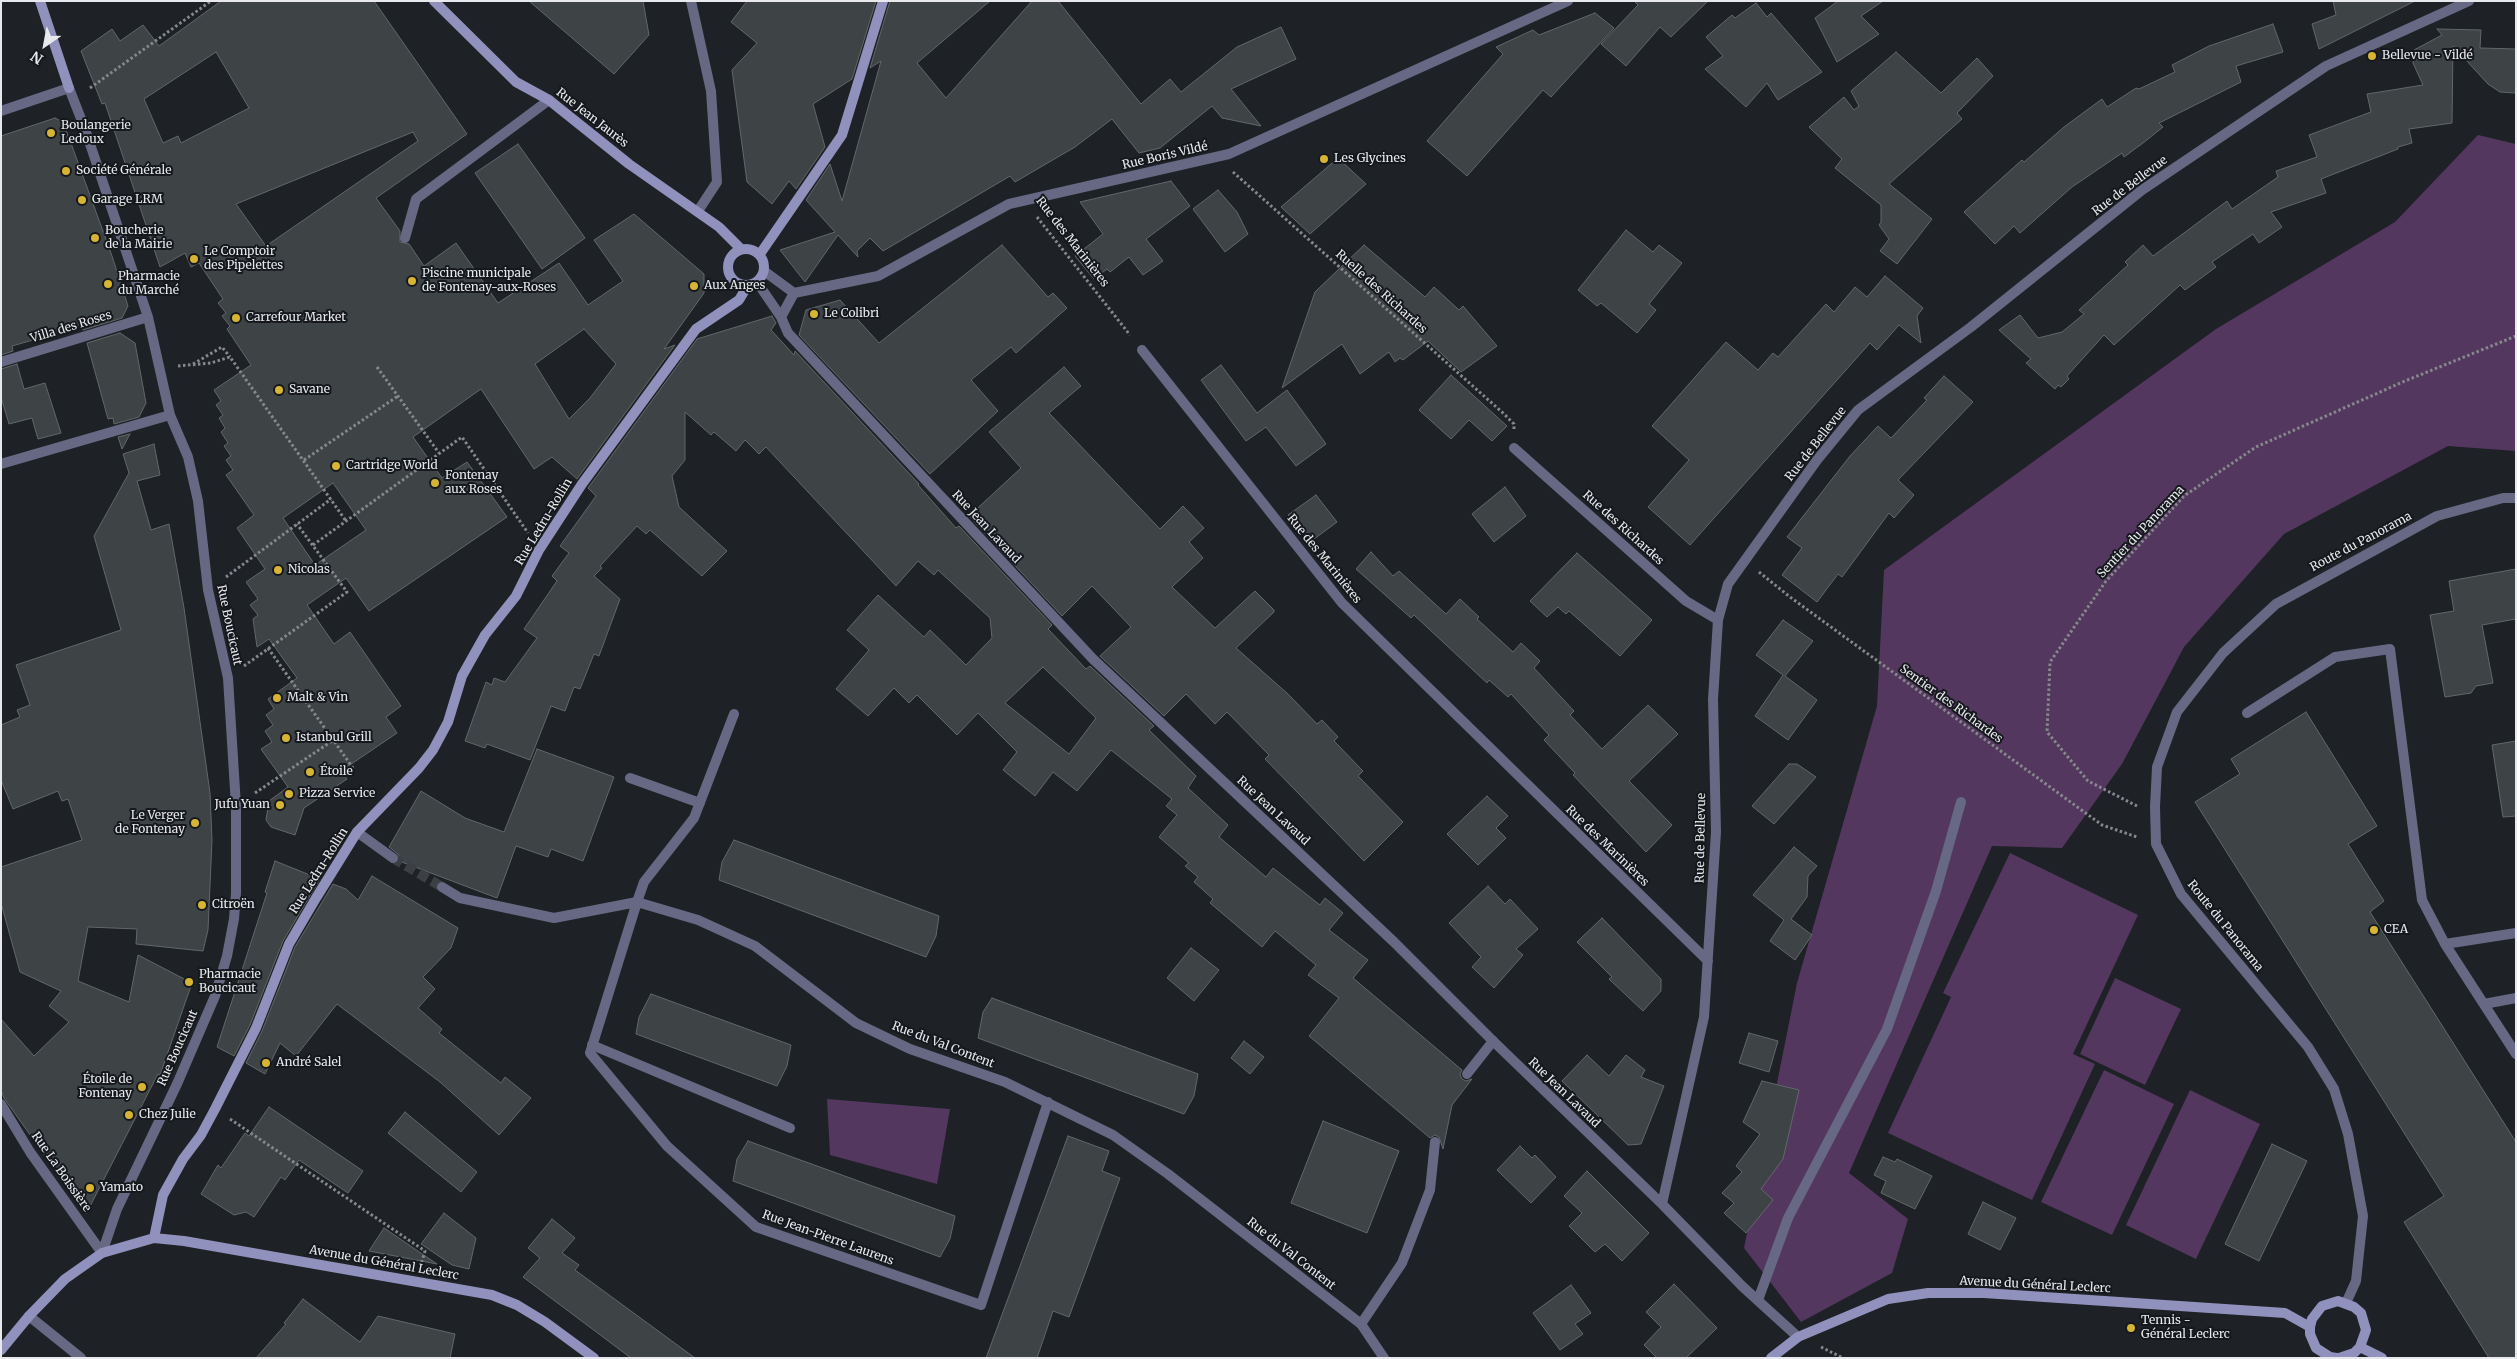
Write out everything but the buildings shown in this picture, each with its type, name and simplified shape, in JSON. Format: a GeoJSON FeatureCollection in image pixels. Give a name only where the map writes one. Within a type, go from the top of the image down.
{"type":"FeatureCollection","features":[{"type":"Feature","properties":{"kind":"street","name":"Rue Boucicaut"},"geometry":{"type":"LineString","coordinates":[[40,1],[148,317],[161,367],[170,415],[188,457],[198,501],[208,590],[228,678],[236,806],[234,919],[227,956],[215,996],[177,1084],[117,1209],[102,1253]]}},
{"type":"Feature","properties":{"kind":"street","name":"Rue Jean Jaurès"},"geometry":{"type":"LineString","coordinates":[[434,1],[516,82],[549,100],[629,164],[719,227],[741,249]]}},
{"type":"Feature","properties":{"kind":"street"},"geometry":{"type":"LineString","coordinates":[[691,1],[711,91],[716,182],[698,212]]}},
{"type":"Feature","properties":{"kind":"street"},"geometry":{"type":"LineString","coordinates":[[760,254],[842,135],[883,1]]}},
{"type":"Feature","properties":{"kind":"street","name":"Rue Boris Vildé"},"geometry":{"type":"LineString","coordinates":[[794,293],[878,276],[1009,204],[1229,154],[1568,1]]}},
{"type":"Feature","properties":{"kind":"street","name":"Rue de Bellevue"},"geometry":{"type":"LineString","coordinates":[[1662,1204],[1704,1017],[1716,832],[1713,699],[1718,620],[1728,584],[1817,460],[1858,410],[1971,326],[2142,190],[2326,66],[2468,1]]}},
{"type":"Feature","properties":{"kind":"street"},"geometry":{"type":"LineString","coordinates":[[1,111],[69,88]]}},
{"type":"Feature","properties":{"kind":"street"},"geometry":{"type":"LineString","coordinates":[[405,238],[416,199],[549,100]]}},
{"type":"Feature","properties":{"kind":"street"},"geometry":{"type":"LineString","coordinates":[[741,249],[750,249],[760,254],[764,261],[764,271],[752,283],[736,282],[729,273],[731,256],[741,249]]}},
{"type":"Feature","properties":{"kind":"street"},"geometry":{"type":"LineString","coordinates":[[764,271],[794,293],[781,318]]}},
{"type":"Feature","properties":{"kind":"street","name":"Rue Jean Lavaud"},"geometry":{"type":"LineString","coordinates":[[752,283],[781,318],[788,333],[1093,659],[1394,942],[1493,1042],[1798,1337]]}},
{"type":"Feature","properties":{"kind":"street","name":"Rue Ledru-Rollin"},"geometry":{"type":"LineString","coordinates":[[154,1238],[163,1195],[183,1159],[201,1135],[256,1028],[289,944],[357,832],[419,768],[433,750],[448,722],[462,676],[486,635],[516,596],[539,550],[582,484],[696,329],[739,300],[752,283]]}},
{"type":"Feature","properties":{"kind":"street","name":"Villa des Roses"},"geometry":{"type":"LineString","coordinates":[[1,362],[148,317]]}},
{"type":"Feature","properties":{"kind":"street","name":"Rue des Marinières"},"geometry":{"type":"LineString","coordinates":[[1142,350],[1342,603],[1708,961]]}},
{"type":"Feature","properties":{"kind":"street"},"geometry":{"type":"LineString","coordinates":[[1,464],[170,415]]}},
{"type":"Feature","properties":{"kind":"street","name":"Rue des Richardes"},"geometry":{"type":"LineString","coordinates":[[1514,448],[1686,601],[1718,620]]}},
{"type":"Feature","properties":{"kind":"street","name":"Route du Panorama"},"geometry":{"type":"LineString","coordinates":[[2346,1303],[2356,1281],[2363,1216],[2348,1134],[2334,1089],[2308,1047],[2181,894],[2156,844],[2157,767],[2177,712],[2223,653],[2276,604],[2437,516],[2503,498],[2516,498]]}},
{"type":"Feature","properties":{"kind":"street"},"geometry":{"type":"LineString","coordinates":[[2247,713],[2335,657],[2390,649],[2422,900],[2446,944],[2516,1054]]}},
{"type":"Feature","properties":{"kind":"street"},"geometry":{"type":"LineString","coordinates":[[734,714],[694,818],[644,882],[592,1045],[790,1128]]}},
{"type":"Feature","properties":{"kind":"street"},"geometry":{"type":"LineString","coordinates":[[630,778],[700,803]]}},
{"type":"Feature","properties":{"kind":"street"},"geometry":{"type":"LineString","coordinates":[[1758,1300],[1788,1218],[1887,1029],[1936,891],[1961,802]]}},
{"type":"Feature","properties":{"kind":"street"},"geometry":{"type":"LineString","coordinates":[[357,832],[394,858]]}},
{"type":"Feature","properties":{"kind":"street","name":"Rue du Val Content"},"geometry":{"type":"LineString","coordinates":[[442,888],[460,898],[554,918],[637,902],[698,920],[755,946],[856,1023],[910,1049],[1005,1082],[1113,1136],[1168,1174],[1361,1324],[1384,1358]]}},
{"type":"Feature","properties":{"kind":"street"},"geometry":{"type":"LineString","coordinates":[[2446,944],[2516,933]]}},
{"type":"Feature","properties":{"kind":"street"},"geometry":{"type":"LineString","coordinates":[[2484,1004],[2516,998]]}},
{"type":"Feature","properties":{"kind":"street"},"geometry":{"type":"LineString","coordinates":[[1467,1074],[1493,1042]]}},
{"type":"Feature","properties":{"kind":"street","name":"Rue Jean-Pierre Laurens"},"geometry":{"type":"LineString","coordinates":[[592,1045],[590,1052],[667,1146],[756,1227],[981,1305],[1048,1102]]}},
{"type":"Feature","properties":{"kind":"street","name":"Rue La Boissière"},"geometry":{"type":"LineString","coordinates":[[1,1104],[30,1152],[102,1253]]}},
{"type":"Feature","properties":{"kind":"street"},"geometry":{"type":"LineString","coordinates":[[1361,1324],[1402,1263],[1430,1190],[1435,1142]]}},
{"type":"Feature","properties":{"kind":"street"},"geometry":{"type":"LineString","coordinates":[[1,1350],[29,1316],[64,1279],[102,1253],[154,1238]]}},
{"type":"Feature","properties":{"kind":"street","name":"Avenue du Général Leclerc"},"geometry":{"type":"LineString","coordinates":[[154,1238],[492,1295],[517,1305],[546,1322],[594,1358]]}},
{"type":"Feature","properties":{"kind":"street","name":"Avenue du Général Leclerc"},"geometry":{"type":"LineString","coordinates":[[1771,1358],[1798,1337],[1888,1298],[1928,1293],[2003,1294],[2285,1313],[2310,1327]]}},
{"type":"Feature","properties":{"kind":"street"},"geometry":{"type":"LineString","coordinates":[[2338,1301],[2346,1303],[2354,1307],[2365,1321],[2366,1330],[2360,1347],[2354,1353],[2338,1358],[2322,1355],[2312,1342],[2310,1327],[2312,1319],[2322,1306],[2338,1301]]}},
{"type":"Feature","properties":{"kind":"street"},"geometry":{"type":"LineString","coordinates":[[29,1316],[81,1358]]}},
{"type":"Feature","properties":{"kind":"street"},"geometry":{"type":"LineString","coordinates":[[2360,1347],[2382,1358]]}},
{"type":"Feature","properties":{"kind":"path"},"geometry":{"type":"LineString","coordinates":[[73,99],[211,1]]}},
{"type":"Feature","properties":{"kind":"path","name":"Ruelle des Richardes"},"geometry":{"type":"LineString","coordinates":[[1217,157],[1514,424],[1514,448]]}},
{"type":"Feature","properties":{"kind":"path","name":"Rue des Marinières"},"geometry":{"type":"LineString","coordinates":[[1024,201],[1142,350]]}},
{"type":"Feature","properties":{"kind":"path","name":"Sentier du Panorama"},"geometry":{"type":"LineString","coordinates":[[2155,808],[2134,806],[2088,781],[2048,732],[2050,662],[2106,581],[2184,496],[2256,448],[2405,381],[2516,336]]}},
{"type":"Feature","properties":{"kind":"path"},"geometry":{"type":"LineString","coordinates":[[192,366],[222,346],[346,521]]}},
{"type":"Feature","properties":{"kind":"path"},"geometry":{"type":"LineString","coordinates":[[161,367],[212,364],[230,357]]}},
{"type":"Feature","properties":{"kind":"path"},"geometry":{"type":"LineString","coordinates":[[377,367],[439,453]]}},
{"type":"Feature","properties":{"kind":"path"},"geometry":{"type":"LineString","coordinates":[[304,460],[398,396]]}},
{"type":"Feature","properties":{"kind":"path"},"geometry":{"type":"LineString","coordinates":[[313,545],[462,437],[539,550]]}},
{"type":"Feature","properties":{"kind":"path"},"geometry":{"type":"LineString","coordinates":[[208,590],[331,499]]}},
{"type":"Feature","properties":{"kind":"path"},"geometry":{"type":"LineString","coordinates":[[228,678],[346,592],[297,524]]}},
{"type":"Feature","properties":{"kind":"path","name":"Sentier des Richardes"},"geometry":{"type":"LineString","coordinates":[[1745,560],[1790,597],[2102,825],[2156,844]]}},
{"type":"Feature","properties":{"kind":"path"},"geometry":{"type":"LineString","coordinates":[[268,648],[352,768]]}},
{"type":"Feature","properties":{"kind":"path"},"geometry":{"type":"LineString","coordinates":[[236,806],[332,741]]}},
{"type":"Feature","properties":{"kind":"path"},"geometry":{"type":"LineString","coordinates":[[215,1109],[425,1251],[416,1281]]}},
{"type":"Feature","properties":{"kind":"shaded area"},"geometry":{"type":"Polygon","coordinates":[[[2478,135],[2516,144],[2516,451],[2448,446],[2284,534],[2184,647],[2122,764],[2062,848],[1992,846],[1849,1173],[1908,1219],[1892,1273],[1801,1322],[1744,1248],[1797,983],[1877,706],[1884,570],[2216,329],[2395,222],[2478,135]]]}},
{"type":"Feature","properties":{"kind":"shaded area"},"geometry":{"type":"Polygon","coordinates":[[[2010,853],[2138,915],[2073,1054],[2095,1064],[2032,1200],[1888,1133],[1951,997],[1943,993],[2010,853]]]}},
{"type":"Feature","properties":{"kind":"shaded area"},"geometry":{"type":"Polygon","coordinates":[[[2115,978],[2181,1009],[2145,1085],[2080,1054],[2115,978]]]}},
{"type":"Feature","properties":{"kind":"shaded area"},"geometry":{"type":"Polygon","coordinates":[[[2104,1070],[2174,1104],[2112,1235],[2041,1202],[2104,1070]]]}},
{"type":"Feature","properties":{"kind":"shaded area"},"geometry":{"type":"Polygon","coordinates":[[[2190,1090],[2260,1124],[2196,1259],[2126,1225],[2190,1090]]]}},
{"type":"Feature","properties":{"kind":"shaded area"},"geometry":{"type":"Polygon","coordinates":[[[827,1099],[950,1109],[937,1184],[830,1155],[827,1099]]]}},
{"type":"Feature","properties":{"kind":"tunnel"},"geometry":{"type":"LineString","coordinates":[[393,858],[442,887]]}},
{"type":"Feature","properties":{"kind":"place","name":"Bellevue - Vildé"},"geometry":{"type":"Point","coordinates":[2372,56]}},
{"type":"Feature","properties":{"kind":"place","name":"Boulangerie Ledoux"},"geometry":{"type":"Point","coordinates":[51,133]}},
{"type":"Feature","properties":{"kind":"place","name":"Les Glycines"},"geometry":{"type":"Point","coordinates":[1324,159]}},
{"type":"Feature","properties":{"kind":"place","name":"Société Générale"},"geometry":{"type":"Point","coordinates":[66,171]}},
{"type":"Feature","properties":{"kind":"place","name":"Garage LRM"},"geometry":{"type":"Point","coordinates":[82,200]}},
{"type":"Feature","properties":{"kind":"place","name":"Boucherie de la Mairie"},"geometry":{"type":"Point","coordinates":[95,238]}},
{"type":"Feature","properties":{"kind":"place","name":"Le Comptoir des Pipelettes"},"geometry":{"type":"Point","coordinates":[194,259]}},
{"type":"Feature","properties":{"kind":"place","name":"Piscine municipale de Fontenay-aux-Roses"},"geometry":{"type":"Point","coordinates":[412,281]}},
{"type":"Feature","properties":{"kind":"place","name":"Pharmacie du Marché"},"geometry":{"type":"Point","coordinates":[108,284]}},
{"type":"Feature","properties":{"kind":"place","name":"Aux Anges"},"geometry":{"type":"Point","coordinates":[694,286]}},
{"type":"Feature","properties":{"kind":"place","name":"Le Colibri"},"geometry":{"type":"Point","coordinates":[814,314]}},
{"type":"Feature","properties":{"kind":"place","name":"Carrefour Market"},"geometry":{"type":"Point","coordinates":[236,318]}},
{"type":"Feature","properties":{"kind":"place","name":"Savane"},"geometry":{"type":"Point","coordinates":[279,390]}},
{"type":"Feature","properties":{"kind":"place","name":"Cartridge World"},"geometry":{"type":"Point","coordinates":[336,466]}},
{"type":"Feature","properties":{"kind":"place","name":"Fontenay aux Roses"},"geometry":{"type":"Point","coordinates":[435,483]}},
{"type":"Feature","properties":{"kind":"place","name":"Nicolas"},"geometry":{"type":"Point","coordinates":[278,570]}},
{"type":"Feature","properties":{"kind":"place","name":"Malt & Vin"},"geometry":{"type":"Point","coordinates":[277,698]}},
{"type":"Feature","properties":{"kind":"place","name":"Istanbul Grill"},"geometry":{"type":"Point","coordinates":[286,738]}},
{"type":"Feature","properties":{"kind":"place","name":"Étoile"},"geometry":{"type":"Point","coordinates":[310,772]}},
{"type":"Feature","properties":{"kind":"place","name":"Pizza Service"},"geometry":{"type":"Point","coordinates":[289,794]}},
{"type":"Feature","properties":{"kind":"place","name":"Jufu Yuan"},"geometry":{"type":"Point","coordinates":[280,805]}},
{"type":"Feature","properties":{"kind":"place","name":"Le Verger de Fontenay"},"geometry":{"type":"Point","coordinates":[195,823]}},
{"type":"Feature","properties":{"kind":"place","name":"Citroën"},"geometry":{"type":"Point","coordinates":[202,905]}},
{"type":"Feature","properties":{"kind":"place","name":"CEA"},"geometry":{"type":"Point","coordinates":[2374,930]}},
{"type":"Feature","properties":{"kind":"place","name":"Pharmacie Boucicaut"},"geometry":{"type":"Point","coordinates":[189,982]}},
{"type":"Feature","properties":{"kind":"place","name":"André Salel"},"geometry":{"type":"Point","coordinates":[266,1063]}},
{"type":"Feature","properties":{"kind":"place","name":"Étoile de Fontenay"},"geometry":{"type":"Point","coordinates":[142,1087]}},
{"type":"Feature","properties":{"kind":"place","name":"Chez Julie"},"geometry":{"type":"Point","coordinates":[129,1115]}},
{"type":"Feature","properties":{"kind":"place","name":"Yamato"},"geometry":{"type":"Point","coordinates":[90,1188]}},
{"type":"Feature","properties":{"kind":"place","name":"Tennis - Général Leclerc"},"geometry":{"type":"Point","coordinates":[2131,1328]}}]}
